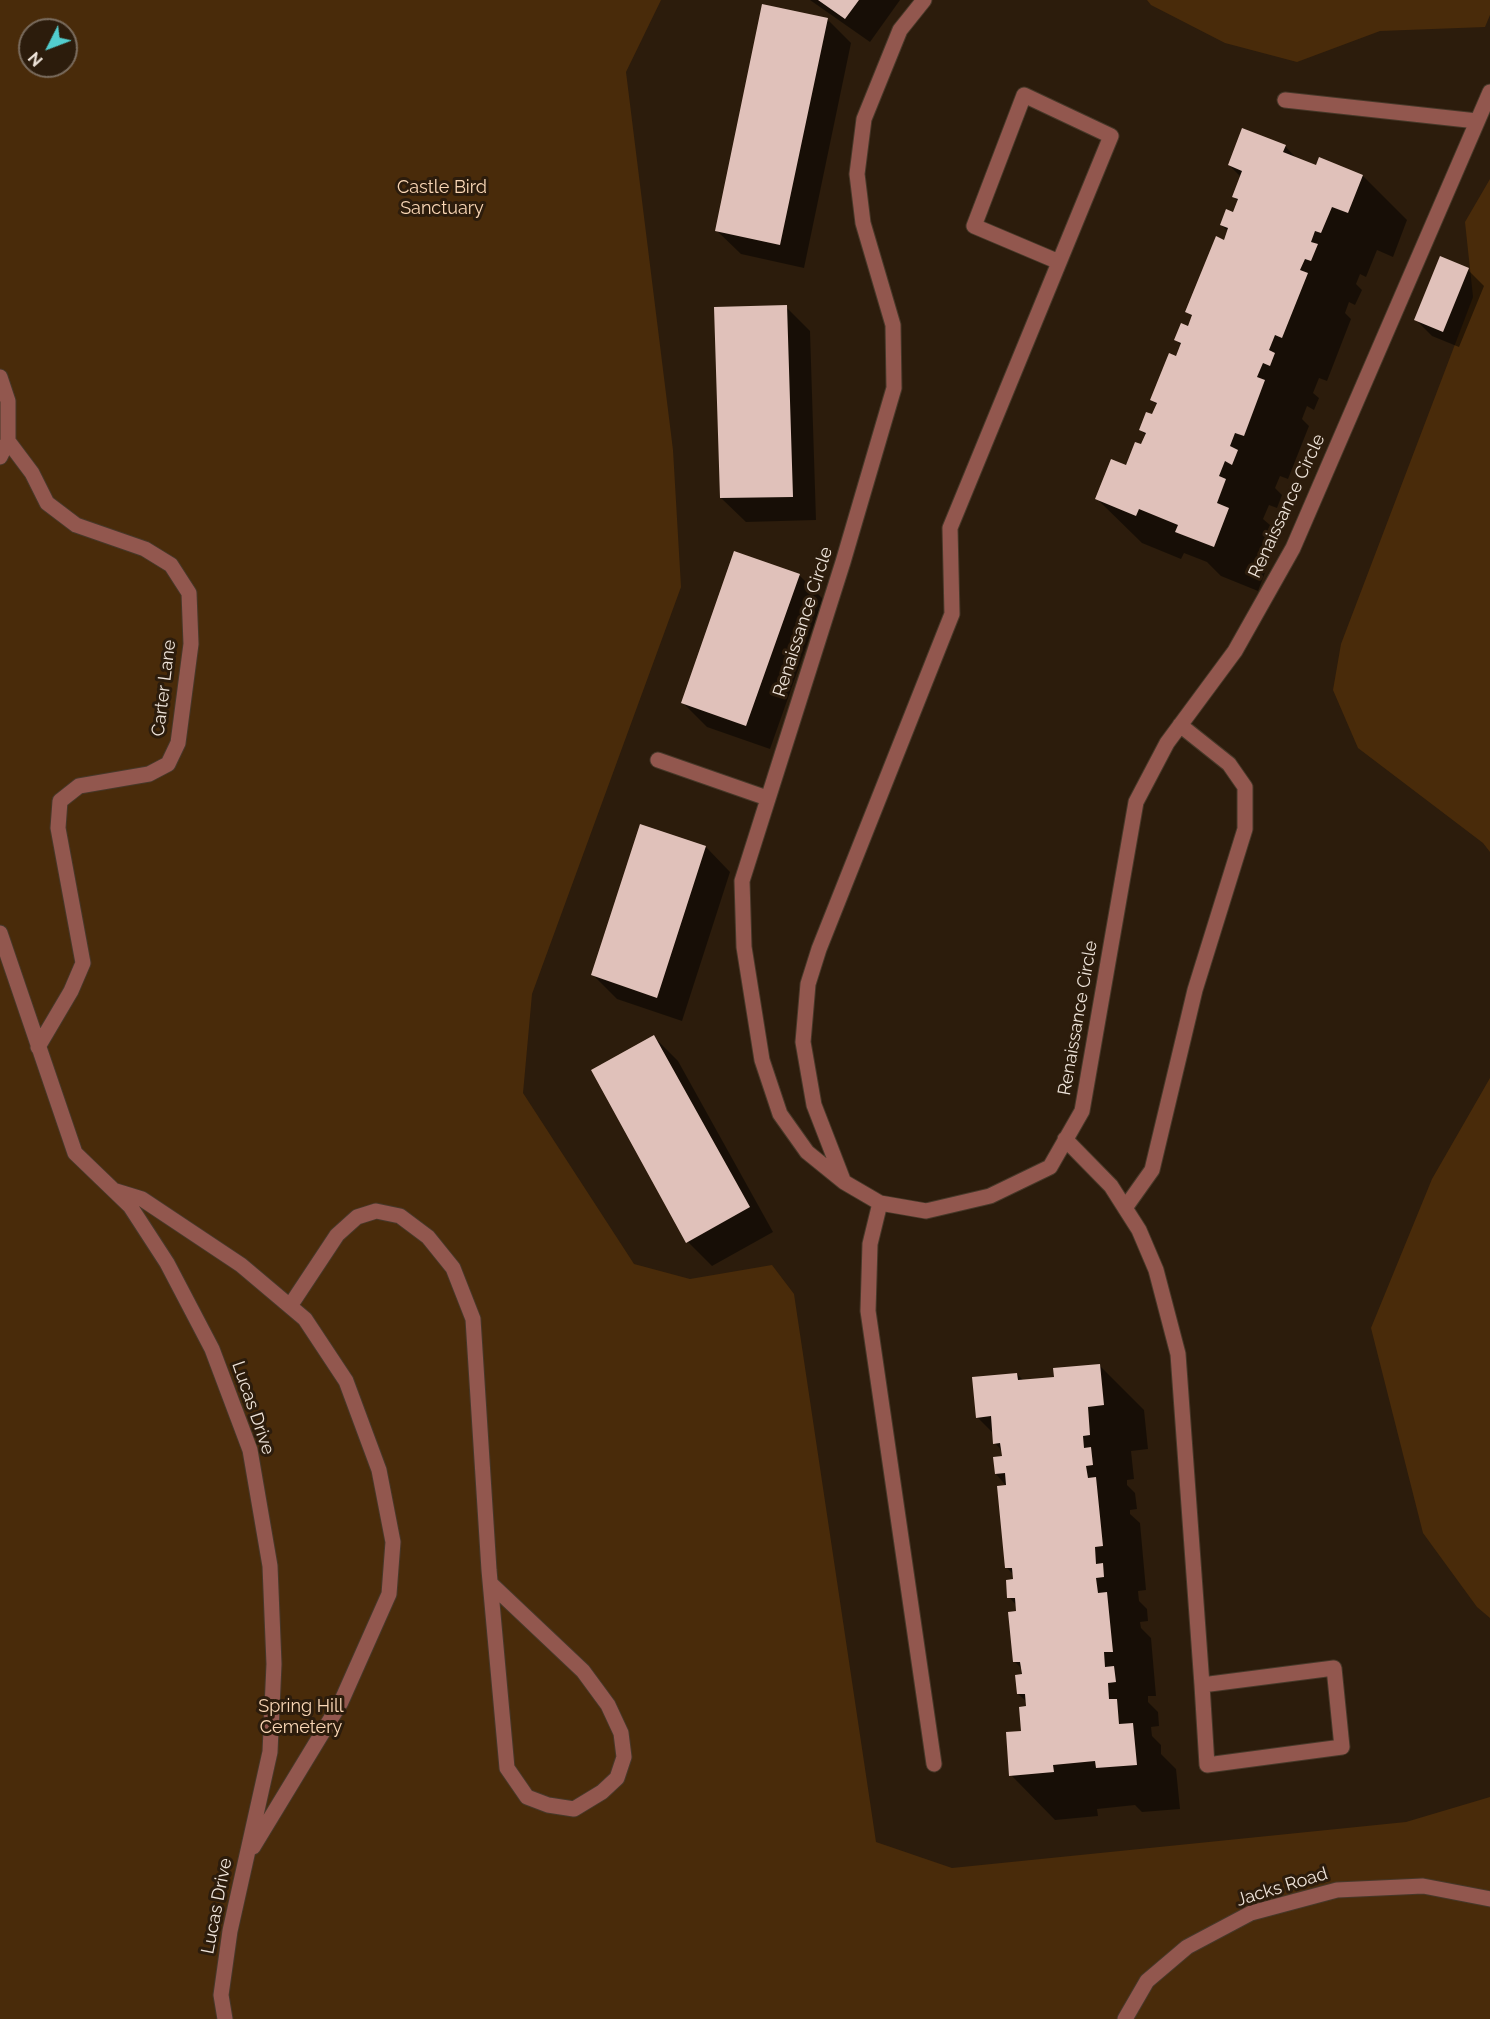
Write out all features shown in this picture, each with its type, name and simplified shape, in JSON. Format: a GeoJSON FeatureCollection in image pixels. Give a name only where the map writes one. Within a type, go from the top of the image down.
{"type":"FeatureCollection","features":[{"type":"Feature","properties":{"kind":"street","name":"Renaissance Circle"},"geometry":{"type":"LineString","coordinates":[[924,0],[900,30],[864,119],[857,174],[863,223],[893,325],[894,388],[843,562],[742,881],[744,947],[762,1060],[780,1114],[807,1152],[844,1182],[880,1203],[926,1211],[990,1196],[1050,1167],[1082,1111],[1136,802],[1167,743],[1235,651],[1293,548],[1490,92]]}},
{"type":"Feature","properties":{"kind":"street"},"geometry":{"type":"LineString","coordinates":[[844,1182],[814,1105],[803,1042],[808,984],[823,938],[952,614],[951,528],[1059,262],[1110,136],[1024,95],[974,226],[1059,262]]}},
{"type":"Feature","properties":{"kind":"street"},"geometry":{"type":"LineString","coordinates":[[1285,100],[1477,121]]}},
{"type":"Feature","properties":{"kind":"street"},"geometry":{"type":"LineString","coordinates":[[0,377],[8,401],[8,441],[0,457]]}},
{"type":"Feature","properties":{"kind":"street","name":"Carter Lane"},"geometry":{"type":"LineString","coordinates":[[8,441],[32,473],[47,502],[76,525],[145,549],[171,565],[189,593],[190,655],[178,743],[168,764],[149,774],[79,786],[60,801],[58,828],[83,963],[71,991],[38,1047]]}},
{"type":"Feature","properties":{"kind":"street"},"geometry":{"type":"LineString","coordinates":[[1125,1208],[1152,1170],[1195,990],[1245,828],[1245,787],[1229,764],[1180,725]]}},
{"type":"Feature","properties":{"kind":"street"},"geometry":{"type":"LineString","coordinates":[[658,760],[767,798]]}},
{"type":"Feature","properties":{"kind":"street","name":"Lucas Drive"},"geometry":{"type":"LineString","coordinates":[[0,933],[75,1153],[130,1206],[167,1263],[212,1349],[250,1450],[270,1566],[274,1664],[270,1752],[230,1931],[221,1995],[225,2019]]}},
{"type":"Feature","properties":{"kind":"street"},"geometry":{"type":"LineString","coordinates":[[1065,1139],[1111,1186],[1139,1230],[1156,1270],[1178,1354],[1207,1765],[1342,1747],[1334,1668],[1202,1685]]}},
{"type":"Feature","properties":{"kind":"street"},"geometry":{"type":"LineString","coordinates":[[113,1190],[142,1199],[241,1265],[305,1319],[346,1381],[380,1470],[393,1542],[389,1594],[341,1702],[246,1860]]}},
{"type":"Feature","properties":{"kind":"street"},"geometry":{"type":"LineString","coordinates":[[880,1203],[870,1244],[868,1311],[934,1764]]}},
{"type":"Feature","properties":{"kind":"street"},"geometry":{"type":"LineString","coordinates":[[290,1306],[338,1234],[357,1217],[376,1211],[400,1216],[428,1237],[453,1268],[473,1319],[491,1584],[507,1768],[527,1797],[548,1805],[574,1809],[602,1792],[616,1778],[624,1757],[621,1733],[608,1705],[584,1671],[491,1584]]}},
{"type":"Feature","properties":{"kind":"street","name":"Jacks Road"},"geometry":{"type":"LineString","coordinates":[[1125,2019],[1147,1981],[1187,1947],[1251,1914],[1337,1890],[1423,1886],[1490,1899]]}},
{"type":"Feature","properties":{"kind":"green space","name":"Spring Hill Cemetery"},"geometry":{"type":"Polygon","coordinates":[[[0,0],[661,0],[626,72],[673,450],[681,587],[532,994],[523,1093],[634,1264],[690,1279],[772,1265],[794,1294],[876,1842],[952,1868],[1406,1822],[1490,1797],[1490,2019],[0,2019],[0,0]]]}},
{"type":"Feature","properties":{"kind":"green space"},"geometry":{"type":"Polygon","coordinates":[[[1147,0],[1490,0],[1490,15],[1485,27],[1380,31],[1297,62],[1225,43],[1151,5],[1147,0]]]}},
{"type":"Feature","properties":{"kind":"green space"},"geometry":{"type":"Polygon","coordinates":[[[1490,179],[1490,852],[1483,843],[1358,748],[1333,690],[1341,644],[1473,297],[1465,222],[1490,179]]]}},
{"type":"Feature","properties":{"kind":"green space"},"geometry":{"type":"Polygon","coordinates":[[[1490,1078],[1490,1618],[1477,1607],[1423,1533],[1371,1328],[1432,1179],[1490,1078]]]}},
{"type":"Feature","properties":{"kind":"building"},"geometry":{"type":"Polygon","coordinates":[[[818,0],[859,0],[845,19],[818,0]]]}},
{"type":"Feature","properties":{"kind":"building"},"geometry":{"type":"Polygon","coordinates":[[[762,4],[828,18],[780,245],[715,231],[762,4]]]}},
{"type":"Feature","properties":{"kind":"building"},"geometry":{"type":"Polygon","coordinates":[[[1242,128],[1286,145],[1283,152],[1316,165],[1319,157],[1363,175],[1348,213],[1332,207],[1321,233],[1315,231],[1311,242],[1318,244],[1311,261],[1305,259],[1300,270],[1308,273],[1282,338],[1275,335],[1269,350],[1275,353],[1270,366],[1263,363],[1257,377],[1265,380],[1244,436],[1235,433],[1230,446],[1238,450],[1232,465],[1225,461],[1219,476],[1226,479],[1217,503],[1229,508],[1214,547],[1175,532],[1178,525],[1139,509],[1136,516],[1095,499],[1111,459],[1126,465],[1135,442],[1141,444],[1146,433],[1139,430],[1146,412],[1152,414],[1157,403],[1150,400],[1169,353],[1176,356],[1181,343],[1174,340],[1181,323],[1188,326],[1192,315],[1185,312],[1216,236],[1224,240],[1228,228],[1220,225],[1226,209],[1233,212],[1238,199],[1232,197],[1242,171],[1228,165],[1242,128]]]}},
{"type":"Feature","properties":{"kind":"building"},"geometry":{"type":"Polygon","coordinates":[[[1440,256],[1469,268],[1443,332],[1414,320],[1440,256]]]}},
{"type":"Feature","properties":{"kind":"building"},"geometry":{"type":"Polygon","coordinates":[[[787,305],[793,497],[720,498],[714,307],[787,305]]]}},
{"type":"Feature","properties":{"kind":"building"},"geometry":{"type":"Polygon","coordinates":[[[734,551],[800,574],[746,726],[681,703],[734,551]]]}},
{"type":"Feature","properties":{"kind":"building"},"geometry":{"type":"Polygon","coordinates":[[[640,824],[706,846],[657,998],[591,975],[640,824]]]}},
{"type":"Feature","properties":{"kind":"building"},"geometry":{"type":"Polygon","coordinates":[[[654,1035],[750,1207],[686,1243],[591,1070],[654,1035]]]}},
{"type":"Feature","properties":{"kind":"building"},"geometry":{"type":"Polygon","coordinates":[[[1100,1364],[1104,1405],[1088,1407],[1090,1435],[1083,1436],[1084,1448],[1091,1447],[1093,1465],[1086,1466],[1088,1478],[1096,1477],[1103,1546],[1095,1547],[1096,1564],[1103,1563],[1104,1577],[1096,1578],[1098,1593],[1107,1592],[1113,1652],[1104,1652],[1105,1667],[1114,1666],[1116,1682],[1108,1683],[1109,1699],[1117,1699],[1119,1724],[1133,1723],[1137,1765],[1096,1768],[1095,1761],[1053,1765],[1054,1772],[1009,1776],[1006,1732],[1021,1731],[1019,1707],[1026,1706],[1025,1694],[1017,1694],[1015,1675],[1022,1674],[1020,1662],[1013,1662],[1008,1612],[1016,1611],[1015,1598],[1007,1598],[1006,1580],[1013,1579],[1012,1568],[1005,1568],[997,1486],[1006,1485],[1005,1473],[995,1474],[993,1457],[1002,1456],[1000,1443],[993,1444],[991,1416],[976,1418],[972,1377],[1017,1373],[1018,1380],[1054,1377],[1053,1368],[1100,1364]]]}},
{"type":"Feature","properties":{"kind":"park label","name":"Castle Bird Sanctuary"},"geometry":{"type":"Point","coordinates":[442,198]}}]}
